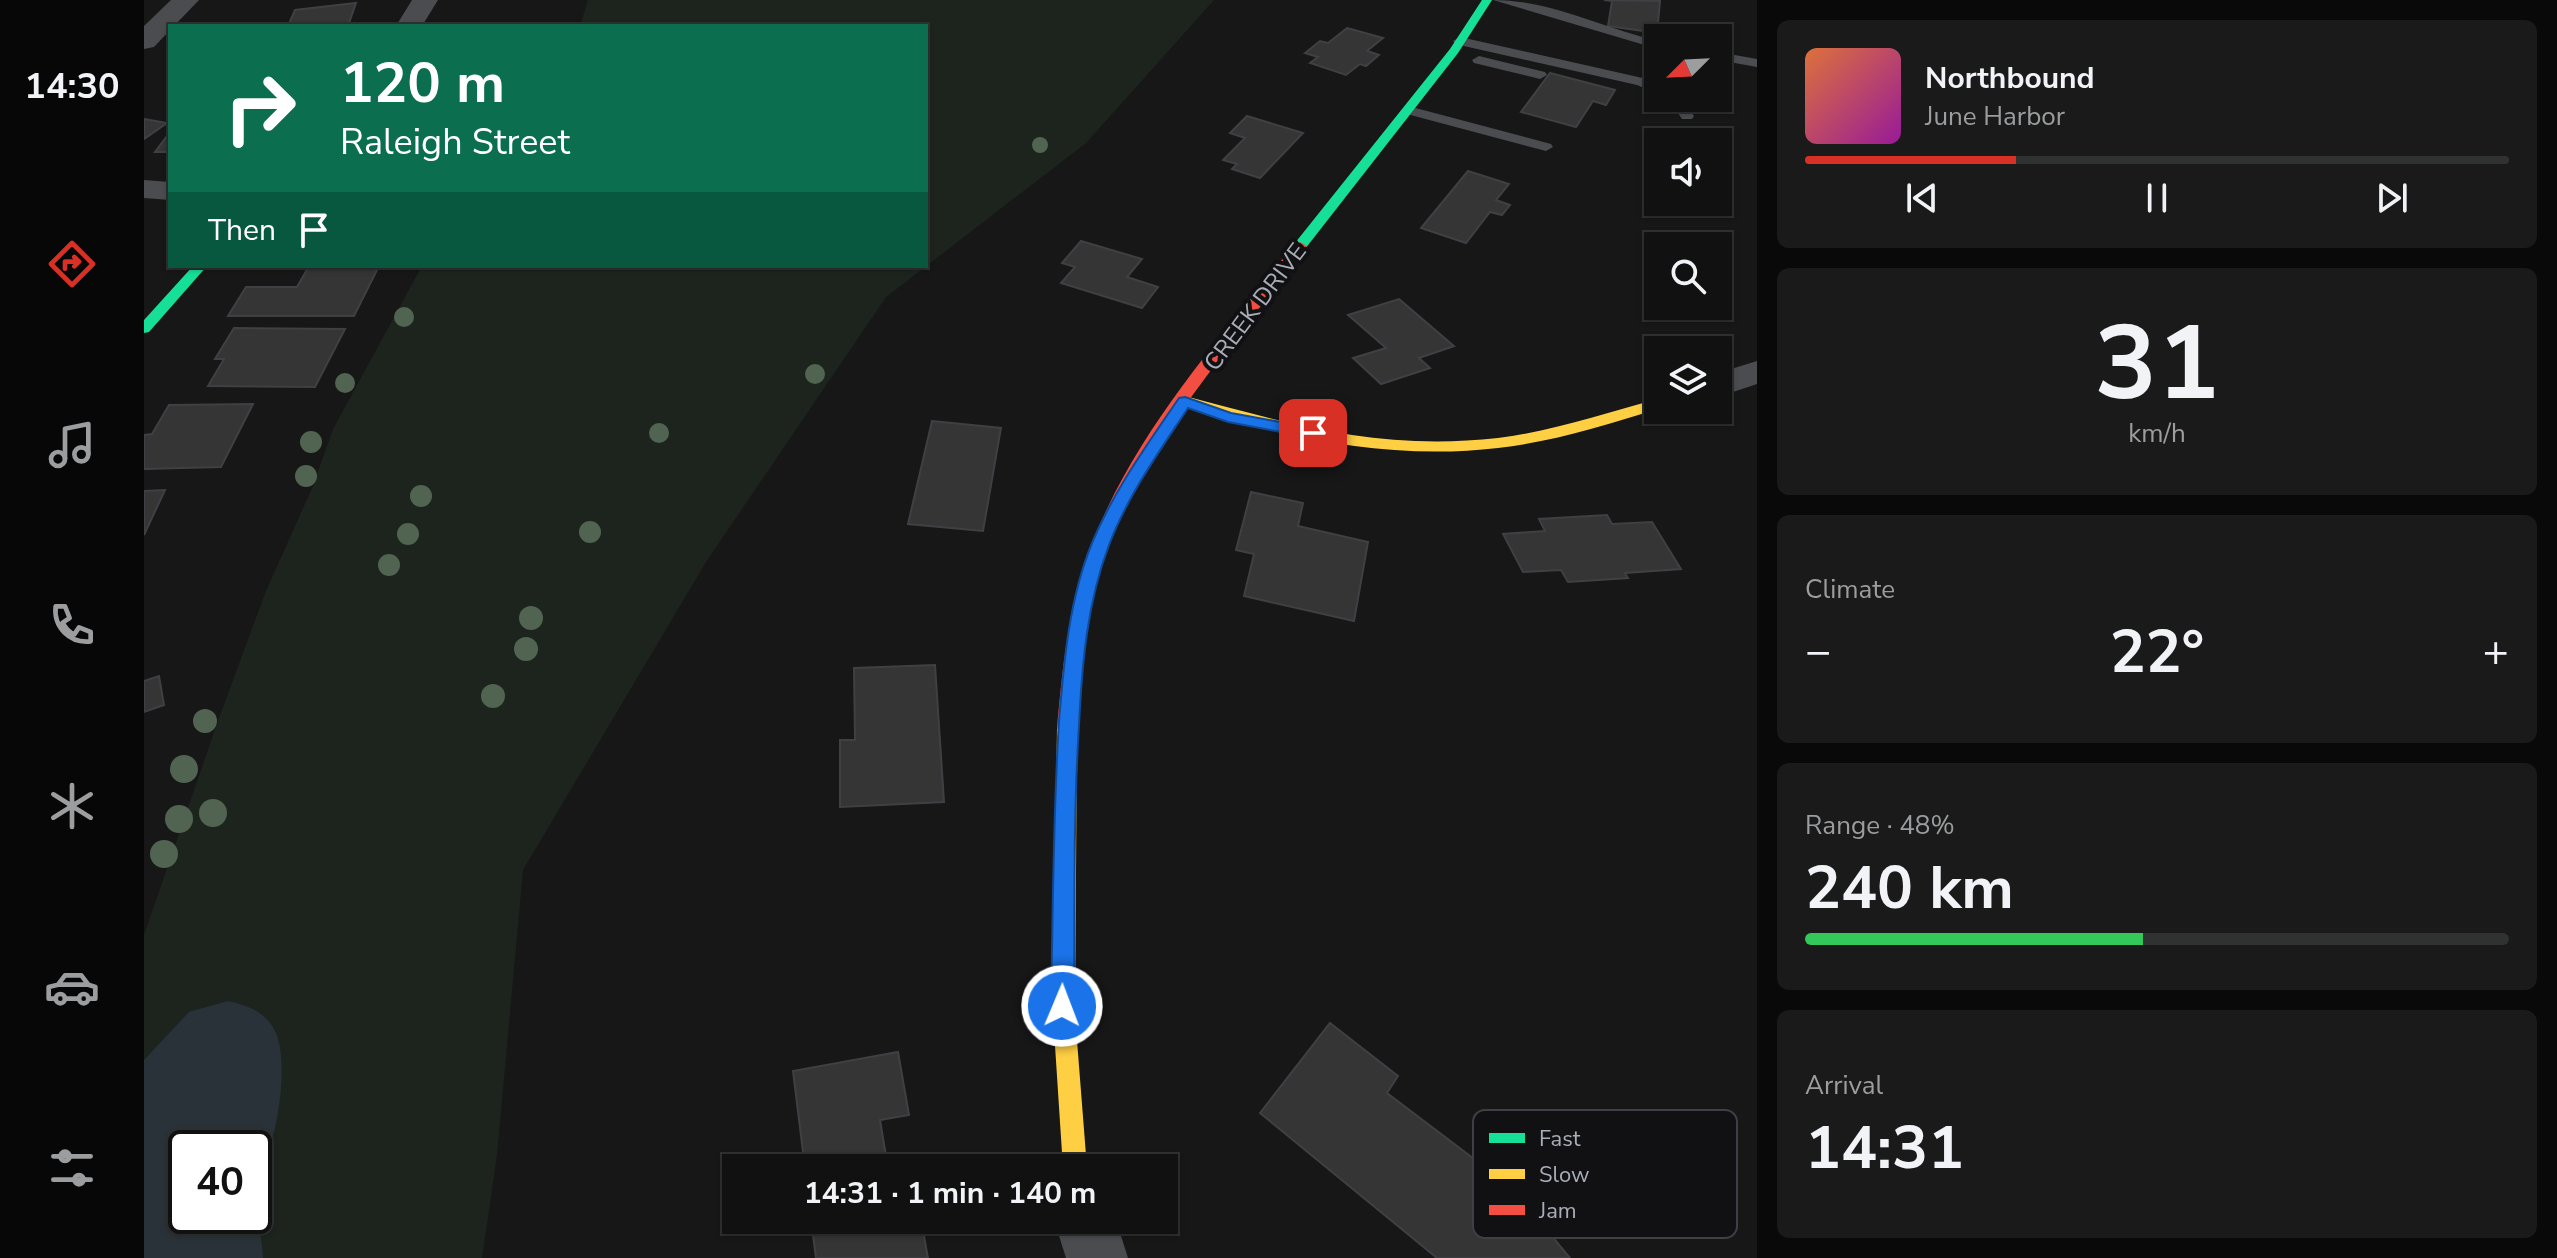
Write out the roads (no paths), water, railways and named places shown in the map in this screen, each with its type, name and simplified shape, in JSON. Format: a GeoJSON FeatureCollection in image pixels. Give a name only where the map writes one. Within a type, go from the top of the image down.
{"type":"FeatureCollection","features":[{"type":"Feature","properties":{"kind":"street"},"geometry":{"type":"LineString","coordinates":[[144,41],[186,0]]}},
{"type":"Feature","properties":{"kind":"street"},"geometry":{"type":"LineString","coordinates":[[410,24],[425,0]]}},
{"type":"Feature","properties":{"kind":"street","name":"CREEK DRIVE"},"geometry":{"type":"LineString","coordinates":[[1074,1154],[1062,1006],[1066,776],[1073,666],[1083,600],[1100,544],[1133,478],[1224,346],[1408,110],[1487,0]]}},
{"type":"Feature","properties":{"kind":"street"},"geometry":{"type":"LineString","coordinates":[[144,189],[168,191]]}},
{"type":"Feature","properties":{"kind":"street"},"geometry":{"type":"LineString","coordinates":[[144,329],[198,268]]}},
{"type":"Feature","properties":{"kind":"street"},"geometry":{"type":"LineString","coordinates":[[1732,380],[1757,372]]}},
{"type":"Feature","properties":{"kind":"street"},"geometry":{"type":"LineString","coordinates":[[1185,401],[1228,417],[1286,429],[1433,446],[1511,441],[1583,428],[1644,408]]}},
{"type":"Feature","properties":{"kind":"street"},"geometry":{"type":"LineString","coordinates":[[1089,1234],[1097,1258]]}},
{"type":"Feature","properties":{"kind":"lane"},"geometry":{"type":"LineString","coordinates":[[1499,0],[1547,10],[1644,41]]}},
{"type":"Feature","properties":{"kind":"lane"},"geometry":{"type":"LineString","coordinates":[[1547,10],[1564,6],[1568,1]]}},
{"type":"Feature","properties":{"kind":"lane"},"geometry":{"type":"LineString","coordinates":[[1455,47],[1540,75]]}},
{"type":"Feature","properties":{"kind":"lane"},"geometry":{"type":"LineString","coordinates":[[1455,47],[1644,83]]}},
{"type":"Feature","properties":{"kind":"lane"},"geometry":{"type":"LineString","coordinates":[[1732,59],[1757,63]]}},
{"type":"Feature","properties":{"kind":"lane"},"geometry":{"type":"LineString","coordinates":[[1408,110],[1546,147]]}},
{"type":"Feature","properties":{"kind":"lane"},"geometry":{"type":"LineString","coordinates":[[1684,112],[1687,116]]}}]}
